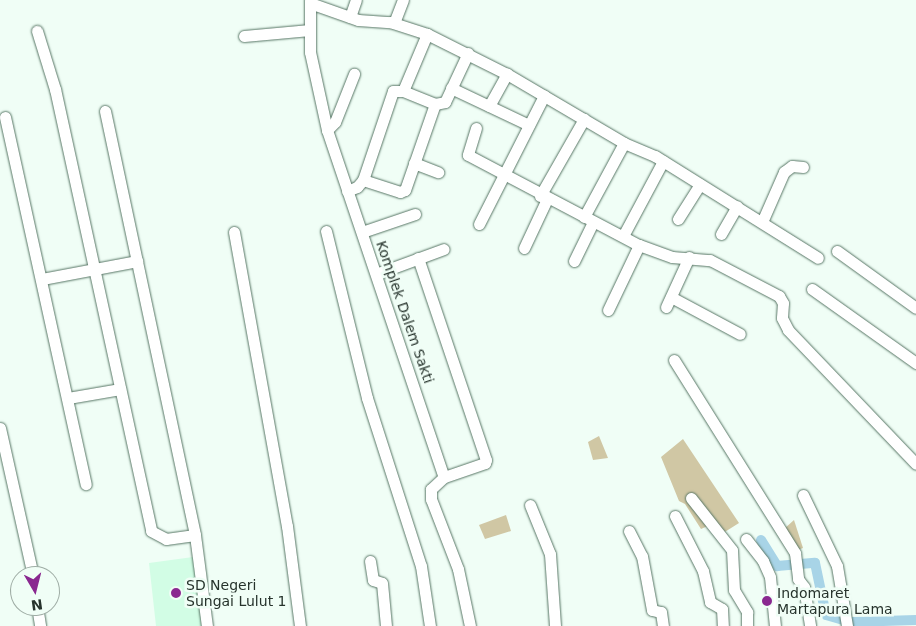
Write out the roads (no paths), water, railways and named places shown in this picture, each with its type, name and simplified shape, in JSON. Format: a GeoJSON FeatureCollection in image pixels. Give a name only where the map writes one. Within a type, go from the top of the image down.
{"type":"FeatureCollection","features":[{"type":"Feature","properties":{"kind":"street"},"geometry":{"type":"LineString","coordinates":[[350,17],[356,0]]}},
{"type":"Feature","properties":{"kind":"street"},"geometry":{"type":"LineString","coordinates":[[394,23],[403,0]]}},
{"type":"Feature","properties":{"kind":"street"},"geometry":{"type":"LineString","coordinates":[[310,1],[350,17],[394,23],[427,34],[468,53],[624,143],[663,161],[818,258]]}},
{"type":"Feature","properties":{"kind":"street","name":"Komplek Dalem Sakti"},"geometry":{"type":"LineString","coordinates":[[310,1],[313,66],[327,130],[444,477]]}},
{"type":"Feature","properties":{"kind":"street"},"geometry":{"type":"LineString","coordinates":[[244,36],[310,30]]}},
{"type":"Feature","properties":{"kind":"street"},"geometry":{"type":"LineString","coordinates":[[37,31],[54,89],[151,531],[157,537],[166,539],[195,535]]}},
{"type":"Feature","properties":{"kind":"street"},"geometry":{"type":"LineString","coordinates":[[403,91],[427,34]]}},
{"type":"Feature","properties":{"kind":"street"},"geometry":{"type":"LineString","coordinates":[[347,191],[357,187],[363,180],[393,91],[403,91],[434,104],[445,102],[468,53]]}},
{"type":"Feature","properties":{"kind":"street"},"geometry":{"type":"LineString","coordinates":[[327,130],[335,122],[354,74]]}},
{"type":"Feature","properties":{"kind":"street"},"geometry":{"type":"LineString","coordinates":[[489,106],[507,74]]}},
{"type":"Feature","properties":{"kind":"street"},"geometry":{"type":"LineString","coordinates":[[451,88],[528,125]]}},
{"type":"Feature","properties":{"kind":"street"},"geometry":{"type":"LineString","coordinates":[[479,224],[544,96]]}},
{"type":"Feature","properties":{"kind":"street"},"geometry":{"type":"LineString","coordinates":[[363,180],[400,192],[404,190],[434,104]]}},
{"type":"Feature","properties":{"kind":"street"},"geometry":{"type":"LineString","coordinates":[[104,111],[195,535],[207,626]]}},
{"type":"Feature","properties":{"kind":"street"},"geometry":{"type":"LineString","coordinates":[[5,117],[86,484]]}},
{"type":"Feature","properties":{"kind":"street"},"geometry":{"type":"LineString","coordinates":[[524,248],[544,197],[584,119]]}},
{"type":"Feature","properties":{"kind":"street"},"geometry":{"type":"LineString","coordinates":[[476,128],[468,155],[544,197],[639,245],[672,257],[710,260],[779,296],[784,304],[782,318],[788,330],[916,464]]}},
{"type":"Feature","properties":{"kind":"street"},"geometry":{"type":"LineString","coordinates":[[574,261],[589,220],[624,143]]}},
{"type":"Feature","properties":{"kind":"street"},"geometry":{"type":"LineString","coordinates":[[623,236],[663,161]]}},
{"type":"Feature","properties":{"kind":"street"},"geometry":{"type":"LineString","coordinates":[[414,163],[438,172]]}},
{"type":"Feature","properties":{"kind":"street"},"geometry":{"type":"LineString","coordinates":[[762,222],[788,167],[803,167]]}},
{"type":"Feature","properties":{"kind":"street"},"geometry":{"type":"LineString","coordinates":[[678,219],[700,184]]}},
{"type":"Feature","properties":{"kind":"street"},"geometry":{"type":"LineString","coordinates":[[721,234],[737,206]]}},
{"type":"Feature","properties":{"kind":"street"},"geometry":{"type":"LineString","coordinates":[[362,232],[414,214]]}},
{"type":"Feature","properties":{"kind":"street"},"geometry":{"type":"LineString","coordinates":[[326,231],[367,398],[421,566],[430,626]]}},
{"type":"Feature","properties":{"kind":"street"},"geometry":{"type":"LineString","coordinates":[[234,232],[287,526],[300,626]]}},
{"type":"Feature","properties":{"kind":"street"},"geometry":{"type":"LineString","coordinates":[[608,310],[639,245]]}},
{"type":"Feature","properties":{"kind":"street"},"geometry":{"type":"LineString","coordinates":[[376,274],[444,249]]}},
{"type":"Feature","properties":{"kind":"street"},"geometry":{"type":"LineString","coordinates":[[837,251],[916,308]]}},
{"type":"Feature","properties":{"kind":"street"},"geometry":{"type":"LineString","coordinates":[[689,257],[668,302],[740,334]]}},
{"type":"Feature","properties":{"kind":"street"},"geometry":{"type":"LineString","coordinates":[[418,258],[486,460],[485,463],[444,477],[431,489],[431,499],[458,569],[470,626]]}},
{"type":"Feature","properties":{"kind":"street"},"geometry":{"type":"LineString","coordinates":[[42,279],[93,267],[137,261]]}},
{"type":"Feature","properties":{"kind":"street"},"geometry":{"type":"LineString","coordinates":[[812,289],[916,363]]}},
{"type":"Feature","properties":{"kind":"street"},"geometry":{"type":"LineString","coordinates":[[674,360],[738,458],[797,563],[798,579],[804,587],[810,626]]}},
{"type":"Feature","properties":{"kind":"street"},"geometry":{"type":"LineString","coordinates":[[68,398],[120,389]]}},
{"type":"Feature","properties":{"kind":"street"},"geometry":{"type":"LineString","coordinates":[[0,428],[4,463],[30,566]]}},
{"type":"Feature","properties":{"kind":"street"},"geometry":{"type":"LineString","coordinates":[[803,495],[838,566],[847,623]]}},
{"type":"Feature","properties":{"kind":"street"},"geometry":{"type":"LineString","coordinates":[[691,498],[732,550],[734,590],[747,612],[747,626]]}},
{"type":"Feature","properties":{"kind":"street"},"geometry":{"type":"LineString","coordinates":[[530,505],[550,554],[555,626]]}},
{"type":"Feature","properties":{"kind":"street"},"geometry":{"type":"LineString","coordinates":[[675,516],[703,571],[710,602],[722,608],[723,626]]}},
{"type":"Feature","properties":{"kind":"street"},"geometry":{"type":"LineString","coordinates":[[629,531],[642,556],[652,610],[661,612],[663,626]]}},
{"type":"Feature","properties":{"kind":"street"},"geometry":{"type":"LineString","coordinates":[[746,539],[763,562],[770,577],[775,626]]}},
{"type":"Feature","properties":{"kind":"street"},"geometry":{"type":"LineString","coordinates":[[370,561],[373,580],[382,583],[386,626]]}},
{"type":"Feature","properties":{"kind":"waterway"},"geometry":{"type":"LineString","coordinates":[[761,540],[777,566],[815,563],[826,615],[851,622],[916,620]]}},
{"type":"Feature","properties":{"kind":"place","name":"SD Negeri Sungai Lulut 1"},"geometry":{"type":"Point","coordinates":[176,593]}},
{"type":"Feature","properties":{"kind":"place","name":"Indomaret Martapura Lama"},"geometry":{"type":"Point","coordinates":[767,601]}}]}
